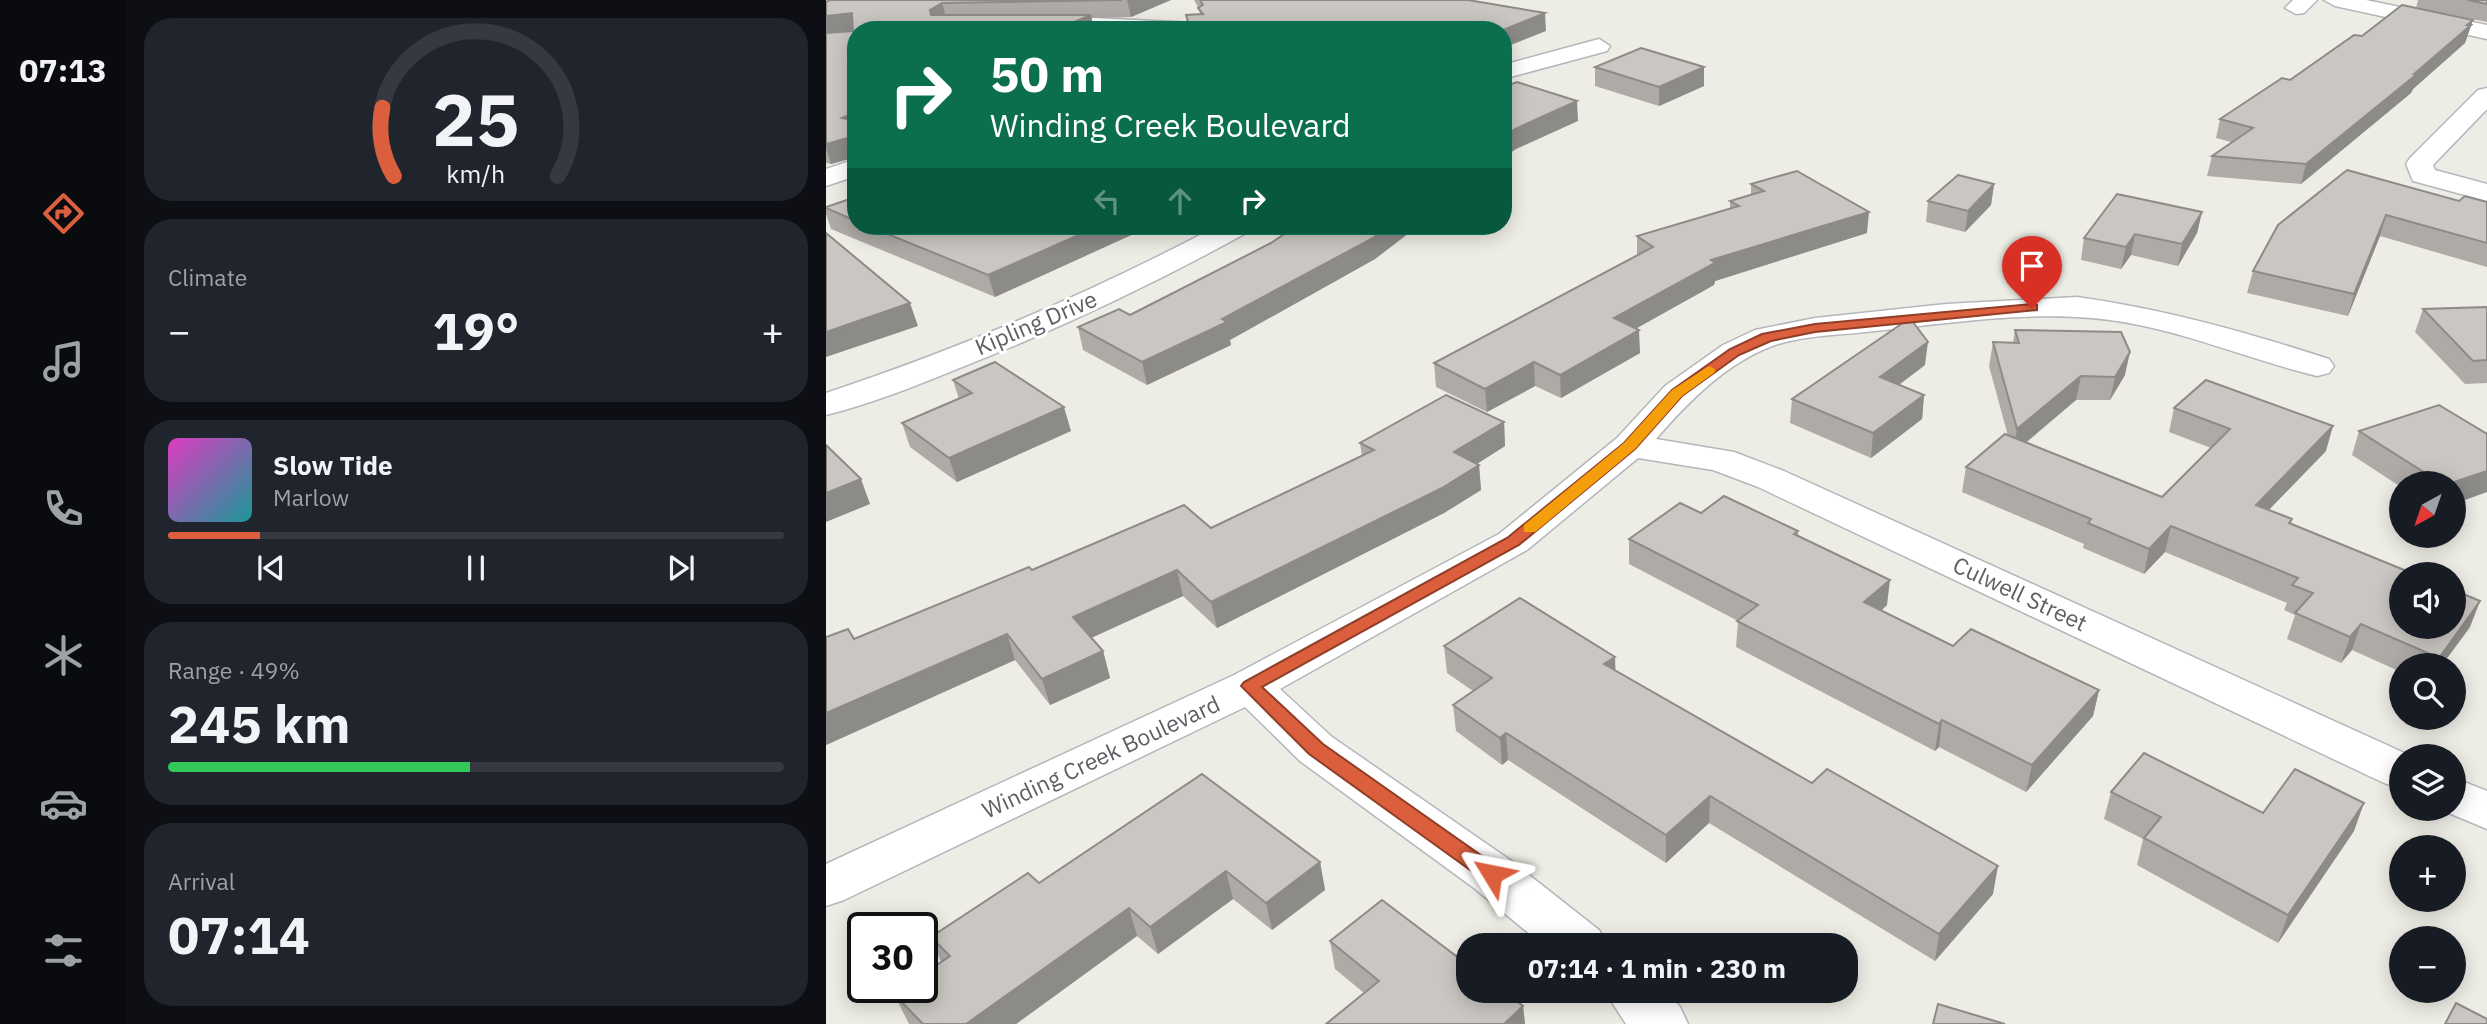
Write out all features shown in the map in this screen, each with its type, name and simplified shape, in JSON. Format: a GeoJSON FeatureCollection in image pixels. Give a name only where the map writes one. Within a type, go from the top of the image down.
{"type":"FeatureCollection","features":[{"type":"Feature","properties":{"kind":"street"},"geometry":{"type":"LineString","coordinates":[[2335,0],[2487,32]]}},
{"type":"Feature","properties":{"kind":"street"},"geometry":{"type":"LineString","coordinates":[[1512,70],[1599,46]]}},
{"type":"Feature","properties":{"kind":"street"},"geometry":{"type":"LineString","coordinates":[[2487,95],[2419,164],[2423,175],[2487,193]]}},
{"type":"Feature","properties":{"kind":"street"},"geometry":{"type":"LineString","coordinates":[[826,178],[847,170]]}},
{"type":"Feature","properties":{"kind":"street","name":"Kipling Drive"},"geometry":{"type":"LineString","coordinates":[[826,405],[897,382],[1109,293],[1221,235]]}},
{"type":"Feature","properties":{"kind":"street","name":"Winding Creek Boulevard"},"geometry":{"type":"LineString","coordinates":[[826,886],[1250,686],[1513,542],[1630,446],[1677,393],[1735,352],[1767,337],[1815,328],[1997,309],[2077,306],[2133,314],[2224,336],[2317,366]]}},
{"type":"Feature","properties":{"kind":"street","name":"Culwell Street"},"geometry":{"type":"LineString","coordinates":[[1630,446],[1721,460],[1771,479],[2389,765]]}},
{"type":"Feature","properties":{"kind":"street"},"geometry":{"type":"LineString","coordinates":[[1250,686],[1316,749],[1492,874],[1565,933]]}},
{"type":"Feature","properties":{"kind":"street"},"geometry":{"type":"LineString","coordinates":[[2466,801],[2487,811]]}},
{"type":"Feature","properties":{"kind":"street"},"geometry":{"type":"LineString","coordinates":[[1642,1003],[1660,1024]]}},
{"type":"Feature","properties":{"kind":"building"},"geometry":{"type":"Polygon","coordinates":[[[1122,0],[942,3],[930,10],[931,15],[1091,15],[1077,21],[852,21],[852,13],[826,16],[826,2],[1122,0]]]}},
{"type":"Feature","properties":{"kind":"building"},"geometry":{"type":"Polygon","coordinates":[[[1200,0],[1468,0],[1545,13],[1512,26],[1512,21],[1188,21],[1186,15],[1203,14],[1198,8],[1203,5],[1200,0]]]}},
{"type":"Feature","properties":{"kind":"building"},"geometry":{"type":"Polygon","coordinates":[[[2468,0],[2487,0],[2487,4],[2468,0]]]}},
{"type":"Feature","properties":{"kind":"building"},"geometry":{"type":"Polygon","coordinates":[[[2402,5],[2473,20],[2467,25],[2471,25],[2414,74],[2417,74],[2306,164],[2212,156],[2253,128],[2220,119],[2282,78],[2290,80],[2354,35],[2362,36],[2402,5]]]}},
{"type":"Feature","properties":{"kind":"building"},"geometry":{"type":"Polygon","coordinates":[[[847,31],[847,116],[842,118],[847,119],[847,138],[826,144],[826,33],[847,31]]]}},
{"type":"Feature","properties":{"kind":"building"},"geometry":{"type":"Polygon","coordinates":[[[1641,48],[1704,67],[1659,87],[1595,67],[1641,48]]]}},
{"type":"Feature","properties":{"kind":"building"},"geometry":{"type":"Polygon","coordinates":[[[1517,82],[1577,101],[1512,131],[1512,84],[1517,82]]]}},
{"type":"Feature","properties":{"kind":"building"},"geometry":{"type":"Polygon","coordinates":[[[2347,170],[2459,201],[2465,196],[2487,202],[2487,243],[2386,215],[2354,294],[2253,271],[2278,225],[2347,170]]]}},
{"type":"Feature","properties":{"kind":"building"},"geometry":{"type":"Polygon","coordinates":[[[1797,171],[1869,212],[1711,260],[1715,263],[1614,318],[1639,330],[1560,375],[1534,362],[1485,389],[1434,363],[1653,247],[1637,236],[1739,206],[1730,201],[1764,191],[1751,184],[1797,171]]]}},
{"type":"Feature","properties":{"kind":"building"},"geometry":{"type":"Polygon","coordinates":[[[1958,175],[1994,184],[1968,211],[1928,201],[1958,175]]]}},
{"type":"Feature","properties":{"kind":"building"},"geometry":{"type":"Polygon","coordinates":[[[2117,194],[2202,212],[2182,244],[2135,234],[2126,247],[2084,238],[2117,194]]]}},
{"type":"Feature","properties":{"kind":"building"},"geometry":{"type":"Polygon","coordinates":[[[847,200],[847,217],[826,208],[847,200]]]}},
{"type":"Feature","properties":{"kind":"building"},"geometry":{"type":"Polygon","coordinates":[[[826,233],[910,303],[826,332],[826,233]]]}},
{"type":"Feature","properties":{"kind":"building"},"geometry":{"type":"Polygon","coordinates":[[[890,235],[1079,235],[988,275],[890,235]]]}},
{"type":"Feature","properties":{"kind":"building"},"geometry":{"type":"Polygon","coordinates":[[[1283,235],[1377,235],[1222,319],[1227,322],[1142,362],[1078,327],[1119,309],[1130,315],[1283,235]]]}},
{"type":"Feature","properties":{"kind":"building"},"geometry":{"type":"Polygon","coordinates":[[[2487,307],[2487,360],[2473,361],[2423,309],[2487,307]]]}},
{"type":"Feature","properties":{"kind":"building"},"geometry":{"type":"Polygon","coordinates":[[[1910,318],[1928,342],[1880,377],[1924,395],[1873,433],[1792,399],[1910,318]]]}},
{"type":"Feature","properties":{"kind":"building"},"geometry":{"type":"Polygon","coordinates":[[[2015,330],[2121,332],[2130,352],[2115,377],[2081,376],[2017,429],[1993,342],[2019,343],[2015,330]]]}},
{"type":"Feature","properties":{"kind":"building"},"geometry":{"type":"Polygon","coordinates":[[[995,362],[1064,407],[949,458],[902,423],[972,393],[953,380],[995,362]]]}},
{"type":"Feature","properties":{"kind":"building"},"geometry":{"type":"Polygon","coordinates":[[[2206,380],[2333,426],[2256,505],[2292,519],[2289,523],[2389,564],[2389,636],[2361,624],[2350,637],[2295,613],[2313,593],[2292,585],[2298,578],[2171,526],[2149,549],[2088,523],[2091,519],[1966,467],[2005,434],[2162,497],[2230,429],[2174,408],[2206,380]]]}},
{"type":"Feature","properties":{"kind":"building"},"geometry":{"type":"Polygon","coordinates":[[[1446,395],[1504,422],[1454,452],[1479,465],[1442,488],[1211,602],[1177,570],[1073,617],[1103,651],[1042,679],[1007,634],[826,713],[826,637],[848,629],[854,639],[1029,567],[1032,570],[1184,505],[1211,528],[1374,450],[1360,443],[1446,395]]]}},
{"type":"Feature","properties":{"kind":"building"},"geometry":{"type":"Polygon","coordinates":[[[2439,405],[2487,434],[2487,471],[2466,478],[2466,471],[2422,471],[2359,431],[2439,405]]]}},
{"type":"Feature","properties":{"kind":"building"},"geometry":{"type":"Polygon","coordinates":[[[826,445],[861,479],[826,493],[826,445]]]}},
{"type":"Feature","properties":{"kind":"building"},"geometry":{"type":"Polygon","coordinates":[[[1724,496],[1798,531],[1794,534],[1890,580],[1864,602],[1953,646],[1971,629],[2099,690],[2032,765],[1942,720],[1939,724],[1737,621],[1758,605],[1629,539],[1680,503],[1701,513],[1724,496]]]}},
{"type":"Feature","properties":{"kind":"building"},"geometry":{"type":"Polygon","coordinates":[[[2466,595],[2480,601],[2466,620],[2466,595]]]}},
{"type":"Feature","properties":{"kind":"building"},"geometry":{"type":"Polygon","coordinates":[[[1520,598],[1615,657],[1604,664],[1812,783],[1827,769],[1998,866],[1939,934],[1710,796],[1666,835],[1506,733],[1500,738],[1453,705],[1492,678],[1444,646],[1520,598]]]}},
{"type":"Feature","properties":{"kind":"building"},"geometry":{"type":"Polygon","coordinates":[[[2395,639],[2453,639],[2443,653],[2428,653],[2395,639]]]}},
{"type":"Feature","properties":{"kind":"building"},"geometry":{"type":"Polygon","coordinates":[[[2144,753],[2263,813],[2295,769],[2364,803],[2288,915],[2144,838],[2161,817],[2111,792],[2144,753]]]}},
{"type":"Feature","properties":{"kind":"building"},"geometry":{"type":"Polygon","coordinates":[[[1202,774],[1320,862],[1266,903],[1226,871],[1150,927],[1129,908],[966,1024],[923,1024],[903,1003],[938,1003],[938,964],[950,956],[938,944],[938,932],[1028,873],[1039,883],[1202,774]]]}},
{"type":"Feature","properties":{"kind":"building"},"geometry":{"type":"Polygon","coordinates":[[[1382,900],[1456,956],[1456,1003],[1519,1003],[1523,1006],[1504,1024],[1326,1024],[1379,981],[1330,941],[1382,900]]]}},
{"type":"Feature","properties":{"kind":"building"},"geometry":{"type":"Polygon","coordinates":[[[2456,1003],[2487,1019],[2487,1024],[2445,1024],[2456,1003]]]}},
{"type":"Feature","properties":{"kind":"building"},"geometry":{"type":"Polygon","coordinates":[[[1938,1004],[2005,1024],[1933,1024],[1938,1004]]]}},
{"type":"Feature","properties":{"kind":"slow traffic"},"geometry":{"type":"LineString","coordinates":[[1529,528],[1630,446],[1677,393],[1709,370]]}},
{"type":"Feature","properties":{"kind":"route"},"geometry":{"type":"LineString","coordinates":[[1492,874],[1316,749],[1250,686],[1513,542],[1630,446],[1677,393],[1735,352],[1767,337],[1815,328],[2009,308],[2032,308]]}}]}
